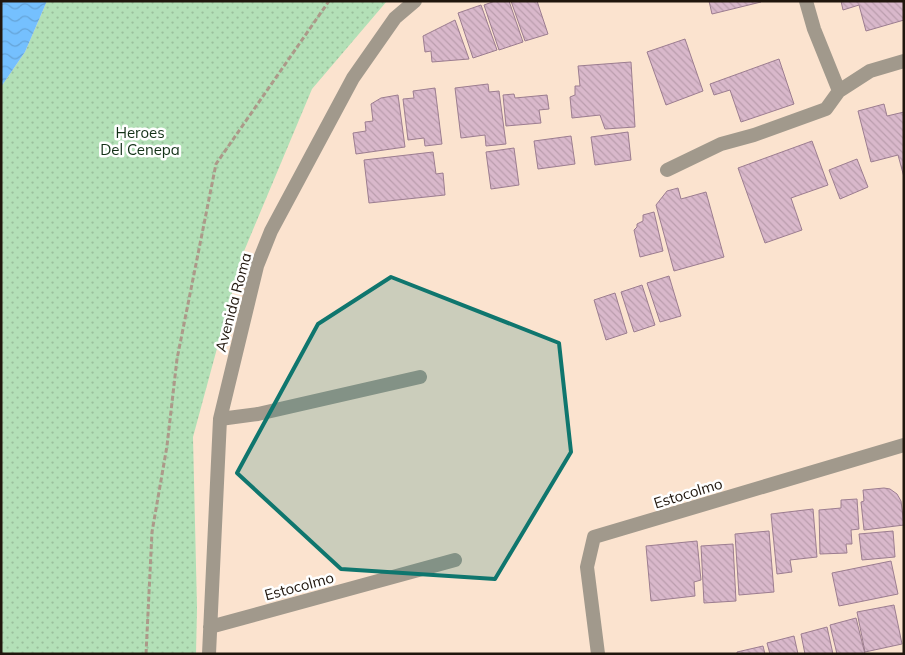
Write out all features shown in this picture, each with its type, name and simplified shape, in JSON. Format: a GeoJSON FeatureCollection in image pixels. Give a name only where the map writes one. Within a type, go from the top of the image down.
{"type":"FeatureCollection","features":[{"type":"Feature","properties":{"kind":"street","name":"Avenida Roma"},"geometry":{"type":"LineString","coordinates":[[209,654],[220,419],[257,266],[271,232],[353,78],[395,18],[415,1]]}},
{"type":"Feature","properties":{"kind":"street"},"geometry":{"type":"LineString","coordinates":[[806,1],[814,29],[839,92]]}},
{"type":"Feature","properties":{"kind":"street"},"geometry":{"type":"LineString","coordinates":[[667,170],[720,144],[826,108],[839,92],[870,71],[904,61]]}},
{"type":"Feature","properties":{"kind":"street"},"geometry":{"type":"LineString","coordinates":[[220,419],[258,414],[420,377]]}},
{"type":"Feature","properties":{"kind":"street","name":"Estocolmo"},"geometry":{"type":"LineString","coordinates":[[598,654],[587,568],[594,537],[904,446]]}},
{"type":"Feature","properties":{"kind":"street","name":"Estocolmo"},"geometry":{"type":"LineString","coordinates":[[210,627],[455,560]]}},
{"type":"Feature","properties":{"kind":"path"},"geometry":{"type":"LineString","coordinates":[[146,654],[152,532],[167,446],[178,359],[216,164],[329,1]]}},
{"type":"Feature","properties":{"kind":"highlighted area"},"geometry":{"type":"Polygon","coordinates":[[[391,277],[559,343],[571,452],[495,579],[341,569],[237,473],[318,324],[391,277]]]}},
{"type":"Feature","properties":{"kind":"green space","name":"Heroes Del Cenepa"},"geometry":{"type":"Polygon","coordinates":[[[47,1],[387,1],[312,89],[242,256],[193,437],[197,608],[196,654],[1,654],[1,87],[25,52],[47,1]]]}},
{"type":"Feature","properties":{"kind":"water"},"geometry":{"type":"Polygon","coordinates":[[[1,1],[47,1],[25,52],[1,87],[1,1]]]}},
{"type":"Feature","properties":{"kind":"building"},"geometry":{"type":"Polygon","coordinates":[[[495,1],[509,1],[523,42],[499,50],[484,5],[495,1]]]}},
{"type":"Feature","properties":{"kind":"building"},"geometry":{"type":"Polygon","coordinates":[[[511,1],[537,1],[548,34],[525,41],[511,1]]]}},
{"type":"Feature","properties":{"kind":"building"},"geometry":{"type":"Polygon","coordinates":[[[709,1],[761,1],[761,2],[712,14],[709,1]]]}},
{"type":"Feature","properties":{"kind":"building"},"geometry":{"type":"Polygon","coordinates":[[[841,1],[904,1],[904,20],[866,31],[859,5],[843,10],[841,1]]]}},
{"type":"Feature","properties":{"kind":"building"},"geometry":{"type":"Polygon","coordinates":[[[481,5],[497,50],[473,58],[458,13],[481,5]]]}},
{"type":"Feature","properties":{"kind":"building"},"geometry":{"type":"Polygon","coordinates":[[[455,20],[469,59],[432,62],[431,51],[425,52],[423,36],[455,20]]]}},
{"type":"Feature","properties":{"kind":"building"},"geometry":{"type":"Polygon","coordinates":[[[685,39],[703,91],[666,105],[647,52],[685,39]]]}},
{"type":"Feature","properties":{"kind":"building"},"geometry":{"type":"Polygon","coordinates":[[[779,59],[794,104],[741,122],[730,90],[714,95],[710,84],[779,59]]]}},
{"type":"Feature","properties":{"kind":"building"},"geometry":{"type":"Polygon","coordinates":[[[631,62],[635,127],[605,129],[600,115],[572,118],[570,97],[575,95],[575,86],[580,86],[578,66],[631,62]]]}},
{"type":"Feature","properties":{"kind":"building"},"geometry":{"type":"Polygon","coordinates":[[[488,84],[489,92],[499,91],[506,144],[486,146],[485,135],[461,138],[455,88],[488,84]]]}},
{"type":"Feature","properties":{"kind":"building"},"geometry":{"type":"Polygon","coordinates":[[[435,88],[442,144],[425,146],[424,138],[408,140],[403,99],[414,98],[413,91],[435,88]]]}},
{"type":"Feature","properties":{"kind":"building"},"geometry":{"type":"Polygon","coordinates":[[[514,94],[515,98],[547,95],[549,109],[539,110],[541,123],[506,126],[503,95],[514,94]]]}},
{"type":"Feature","properties":{"kind":"building"},"geometry":{"type":"Polygon","coordinates":[[[398,95],[405,147],[356,154],[353,133],[366,131],[365,122],[373,121],[371,104],[381,98],[398,95]]]}},
{"type":"Feature","properties":{"kind":"building"},"geometry":{"type":"Polygon","coordinates":[[[884,104],[887,116],[904,112],[904,177],[898,155],[871,162],[858,111],[884,104]]]}},
{"type":"Feature","properties":{"kind":"building"},"geometry":{"type":"Polygon","coordinates":[[[628,132],[631,160],[595,165],[591,137],[628,132]]]}},
{"type":"Feature","properties":{"kind":"building"},"geometry":{"type":"Polygon","coordinates":[[[571,136],[575,164],[538,169],[534,141],[571,136]]]}},
{"type":"Feature","properties":{"kind":"building"},"geometry":{"type":"Polygon","coordinates":[[[812,141],[828,185],[791,198],[802,230],[765,243],[738,168],[812,141]]]}},
{"type":"Feature","properties":{"kind":"building"},"geometry":{"type":"Polygon","coordinates":[[[514,148],[519,185],[491,189],[486,152],[514,148]]]}},
{"type":"Feature","properties":{"kind":"building"},"geometry":{"type":"Polygon","coordinates":[[[433,152],[436,174],[443,173],[445,195],[369,203],[364,160],[433,152]]]}},
{"type":"Feature","properties":{"kind":"building"},"geometry":{"type":"Polygon","coordinates":[[[857,159],[868,187],[840,199],[829,170],[857,159]]]}},
{"type":"Feature","properties":{"kind":"building"},"geometry":{"type":"Polygon","coordinates":[[[678,188],[681,199],[706,192],[724,257],[674,271],[656,205],[667,191],[678,188]]]}},
{"type":"Feature","properties":{"kind":"building"},"geometry":{"type":"Polygon","coordinates":[[[654,212],[663,251],[640,257],[634,230],[637,224],[643,221],[643,215],[654,212]]]}},
{"type":"Feature","properties":{"kind":"building"},"geometry":{"type":"Polygon","coordinates":[[[669,276],[681,316],[660,322],[647,283],[669,276]]]}},
{"type":"Feature","properties":{"kind":"building"},"geometry":{"type":"Polygon","coordinates":[[[642,285],[655,325],[634,332],[621,292],[642,285]]]}},
{"type":"Feature","properties":{"kind":"building"},"geometry":{"type":"Polygon","coordinates":[[[615,293],[627,333],[606,340],[594,300],[615,293]]]}},
{"type":"Feature","properties":{"kind":"building"},"geometry":{"type":"Polygon","coordinates":[[[890,489],[897,494],[901,501],[904,525],[864,530],[861,502],[864,501],[863,490],[890,489]]]}},
{"type":"Feature","properties":{"kind":"building"},"geometry":{"type":"Polygon","coordinates":[[[857,499],[859,529],[851,530],[852,544],[846,544],[847,553],[820,554],[819,510],[841,508],[841,500],[857,499]]]}},
{"type":"Feature","properties":{"kind":"building"},"geometry":{"type":"Polygon","coordinates":[[[813,509],[817,557],[790,560],[792,572],[777,574],[771,514],[813,509]]]}},
{"type":"Feature","properties":{"kind":"building"},"geometry":{"type":"Polygon","coordinates":[[[769,531],[774,592],[739,595],[735,534],[769,531]]]}},
{"type":"Feature","properties":{"kind":"building"},"geometry":{"type":"Polygon","coordinates":[[[893,531],[895,557],[862,560],[859,534],[893,531]]]}},
{"type":"Feature","properties":{"kind":"building"},"geometry":{"type":"Polygon","coordinates":[[[697,541],[701,580],[694,582],[695,596],[651,601],[646,546],[697,541]]]}},
{"type":"Feature","properties":{"kind":"building"},"geometry":{"type":"Polygon","coordinates":[[[733,544],[736,601],[704,603],[701,546],[733,544]]]}},
{"type":"Feature","properties":{"kind":"building"},"geometry":{"type":"Polygon","coordinates":[[[891,561],[898,594],[839,606],[832,573],[891,561]]]}},
{"type":"Feature","properties":{"kind":"building"},"geometry":{"type":"Polygon","coordinates":[[[894,605],[902,644],[865,652],[857,612],[894,605]]]}},
{"type":"Feature","properties":{"kind":"building"},"geometry":{"type":"Polygon","coordinates":[[[856,618],[865,654],[837,654],[830,625],[856,618]]]}},
{"type":"Feature","properties":{"kind":"building"},"geometry":{"type":"Polygon","coordinates":[[[827,627],[833,654],[805,654],[801,634],[827,627]]]}},
{"type":"Feature","properties":{"kind":"building"},"geometry":{"type":"Polygon","coordinates":[[[794,636],[798,654],[770,654],[767,643],[794,636]]]}},
{"type":"Feature","properties":{"kind":"building"},"geometry":{"type":"Polygon","coordinates":[[[763,646],[765,654],[737,654],[737,652],[763,646]]]}}]}
